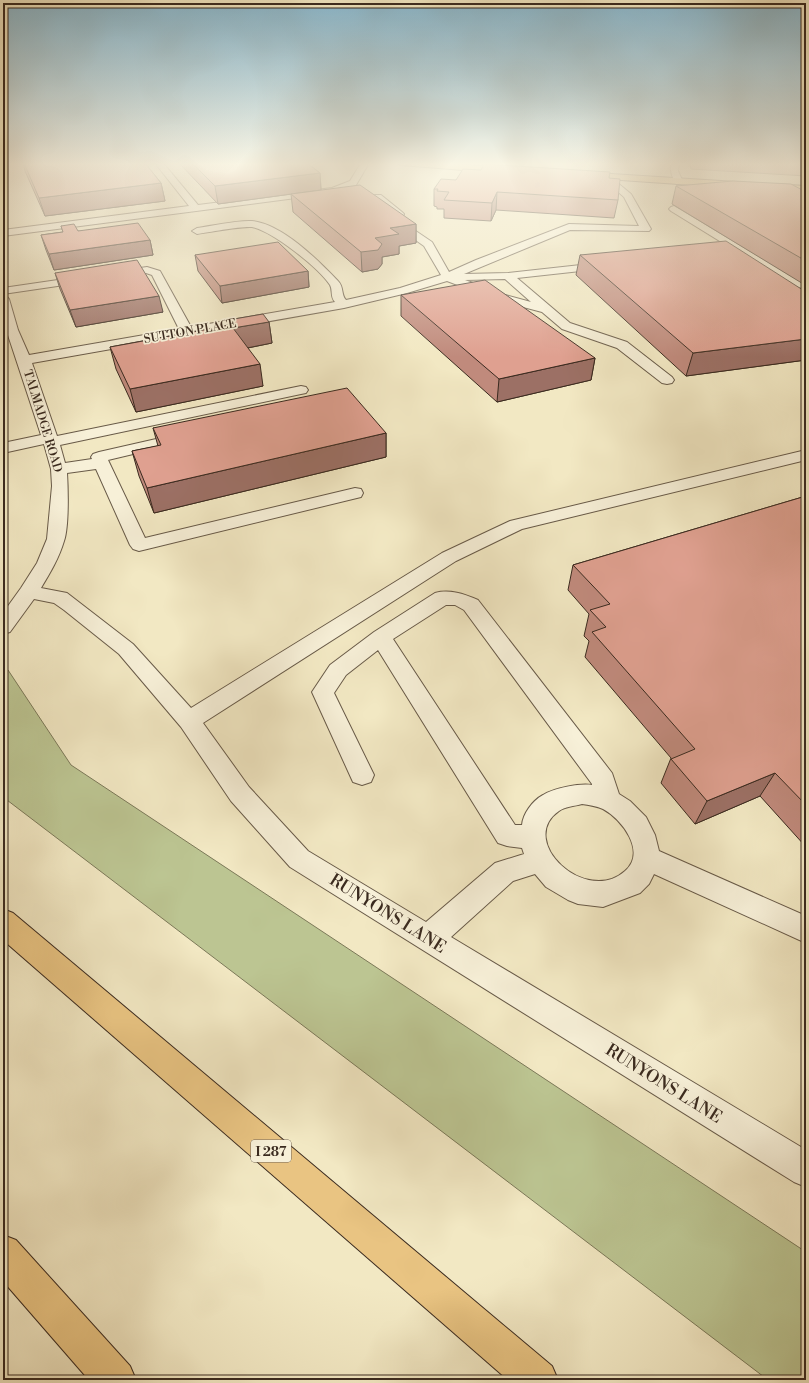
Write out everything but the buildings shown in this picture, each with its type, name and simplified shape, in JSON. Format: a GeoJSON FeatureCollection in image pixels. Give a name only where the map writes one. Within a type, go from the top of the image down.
{"type":"FeatureCollection","features":[{"type":"Feature","properties":{"kind":"main road","name":"I 287"},"geometry":{"type":"LineString","coordinates":[[3,922],[538,1380]]}},
{"type":"Feature","properties":{"kind":"main road"},"geometry":{"type":"LineString","coordinates":[[3,1253],[116,1380]]}},
{"type":"Feature","properties":{"kind":"street"},"geometry":{"type":"LineString","coordinates":[[3,233],[45,228]]}},
{"type":"Feature","properties":{"kind":"street"},"geometry":{"type":"LineString","coordinates":[[198,231],[225,228]]}},
{"type":"Feature","properties":{"kind":"street"},"geometry":{"type":"LineString","coordinates":[[263,228],[270,230],[306,254],[336,285],[338,299],[344,304]]}},
{"type":"Feature","properties":{"kind":"street"},"geometry":{"type":"LineString","coordinates":[[404,228],[428,244],[447,277],[501,298],[546,309]]}},
{"type":"Feature","properties":{"kind":"street"},"geometry":{"type":"LineString","coordinates":[[447,277],[480,262],[568,228]]}},
{"type":"Feature","properties":{"kind":"street"},"geometry":{"type":"LineString","coordinates":[[590,228],[646,229],[645,228]]}},
{"type":"Feature","properties":{"kind":"street"},"geometry":{"type":"LineString","coordinates":[[704,228],[789,279],[806,286]]}},
{"type":"Feature","properties":{"kind":"street"},"geometry":{"type":"LineString","coordinates":[[447,277],[508,276],[620,264]]}},
{"type":"Feature","properties":{"kind":"street"},"geometry":{"type":"LineString","coordinates":[[3,291],[147,270],[156,274],[187,332]]}},
{"type":"Feature","properties":{"kind":"street"},"geometry":{"type":"LineString","coordinates":[[508,276],[566,326],[622,345],[667,380]]}},
{"type":"Feature","properties":{"kind":"street","name":"SUTTON PLACE"},"geometry":{"type":"LineString","coordinates":[[24,360],[344,304],[403,291],[447,277]]}},
{"type":"Feature","properties":{"kind":"street","name":"TALMADGE ROAD"},"geometry":{"type":"LineString","coordinates":[[3,299],[12,330],[24,360],[51,440],[59,469],[60,486],[56,540],[46,563],[29,592],[3,627]]}},
{"type":"Feature","properties":{"kind":"street"},"geometry":{"type":"LineString","coordinates":[[165,321],[180,319]]}},
{"type":"Feature","properties":{"kind":"street"},"geometry":{"type":"LineString","coordinates":[[3,448],[51,440],[302,390]]}},
{"type":"Feature","properties":{"kind":"street"},"geometry":{"type":"LineString","coordinates":[[200,434],[99,457],[140,545],[355,493]]}},
{"type":"Feature","properties":{"kind":"street"},"geometry":{"type":"LineString","coordinates":[[189,721],[449,557],[516,525],[806,455]]}},
{"type":"Feature","properties":{"kind":"street"},"geometry":{"type":"LineString","coordinates":[[59,469],[101,463]]}},
{"type":"Feature","properties":{"kind":"street","name":"RUNYONS LANE"},"geometry":{"type":"LineString","coordinates":[[29,592],[60,598],[126,649],[189,721],[240,794],[299,858],[806,1170]]}},
{"type":"Feature","properties":{"kind":"street"},"geometry":{"type":"LineString","coordinates":[[362,775],[323,692],[338,670],[381,637],[442,598],[458,598],[471,605],[602,780],[609,800]]}},
{"type":"Feature","properties":{"kind":"street"},"geometry":{"type":"LineString","coordinates":[[381,637],[507,835],[535,849]]}},
{"type":"Feature","properties":{"kind":"street"},"geometry":{"type":"LineString","coordinates":[[582,794],[609,800],[620,807],[638,825],[645,841],[647,858],[643,870],[635,881],[623,888],[609,893],[592,894],[576,890],[561,883],[548,873],[535,849],[533,826],[538,815],[545,806],[568,796],[582,794]]}},
{"type":"Feature","properties":{"kind":"street"},"geometry":{"type":"LineString","coordinates":[[429,938],[504,872],[535,849]]}},
{"type":"Feature","properties":{"kind":"street"},"geometry":{"type":"LineString","coordinates":[[647,858],[806,930]]}},
{"type":"Feature","properties":{"kind":"green space"},"geometry":{"type":"Polygon","coordinates":[[[8,670],[71,765],[806,1252],[806,1380],[768,1380],[3,797],[3,677],[8,670]]]}}]}
